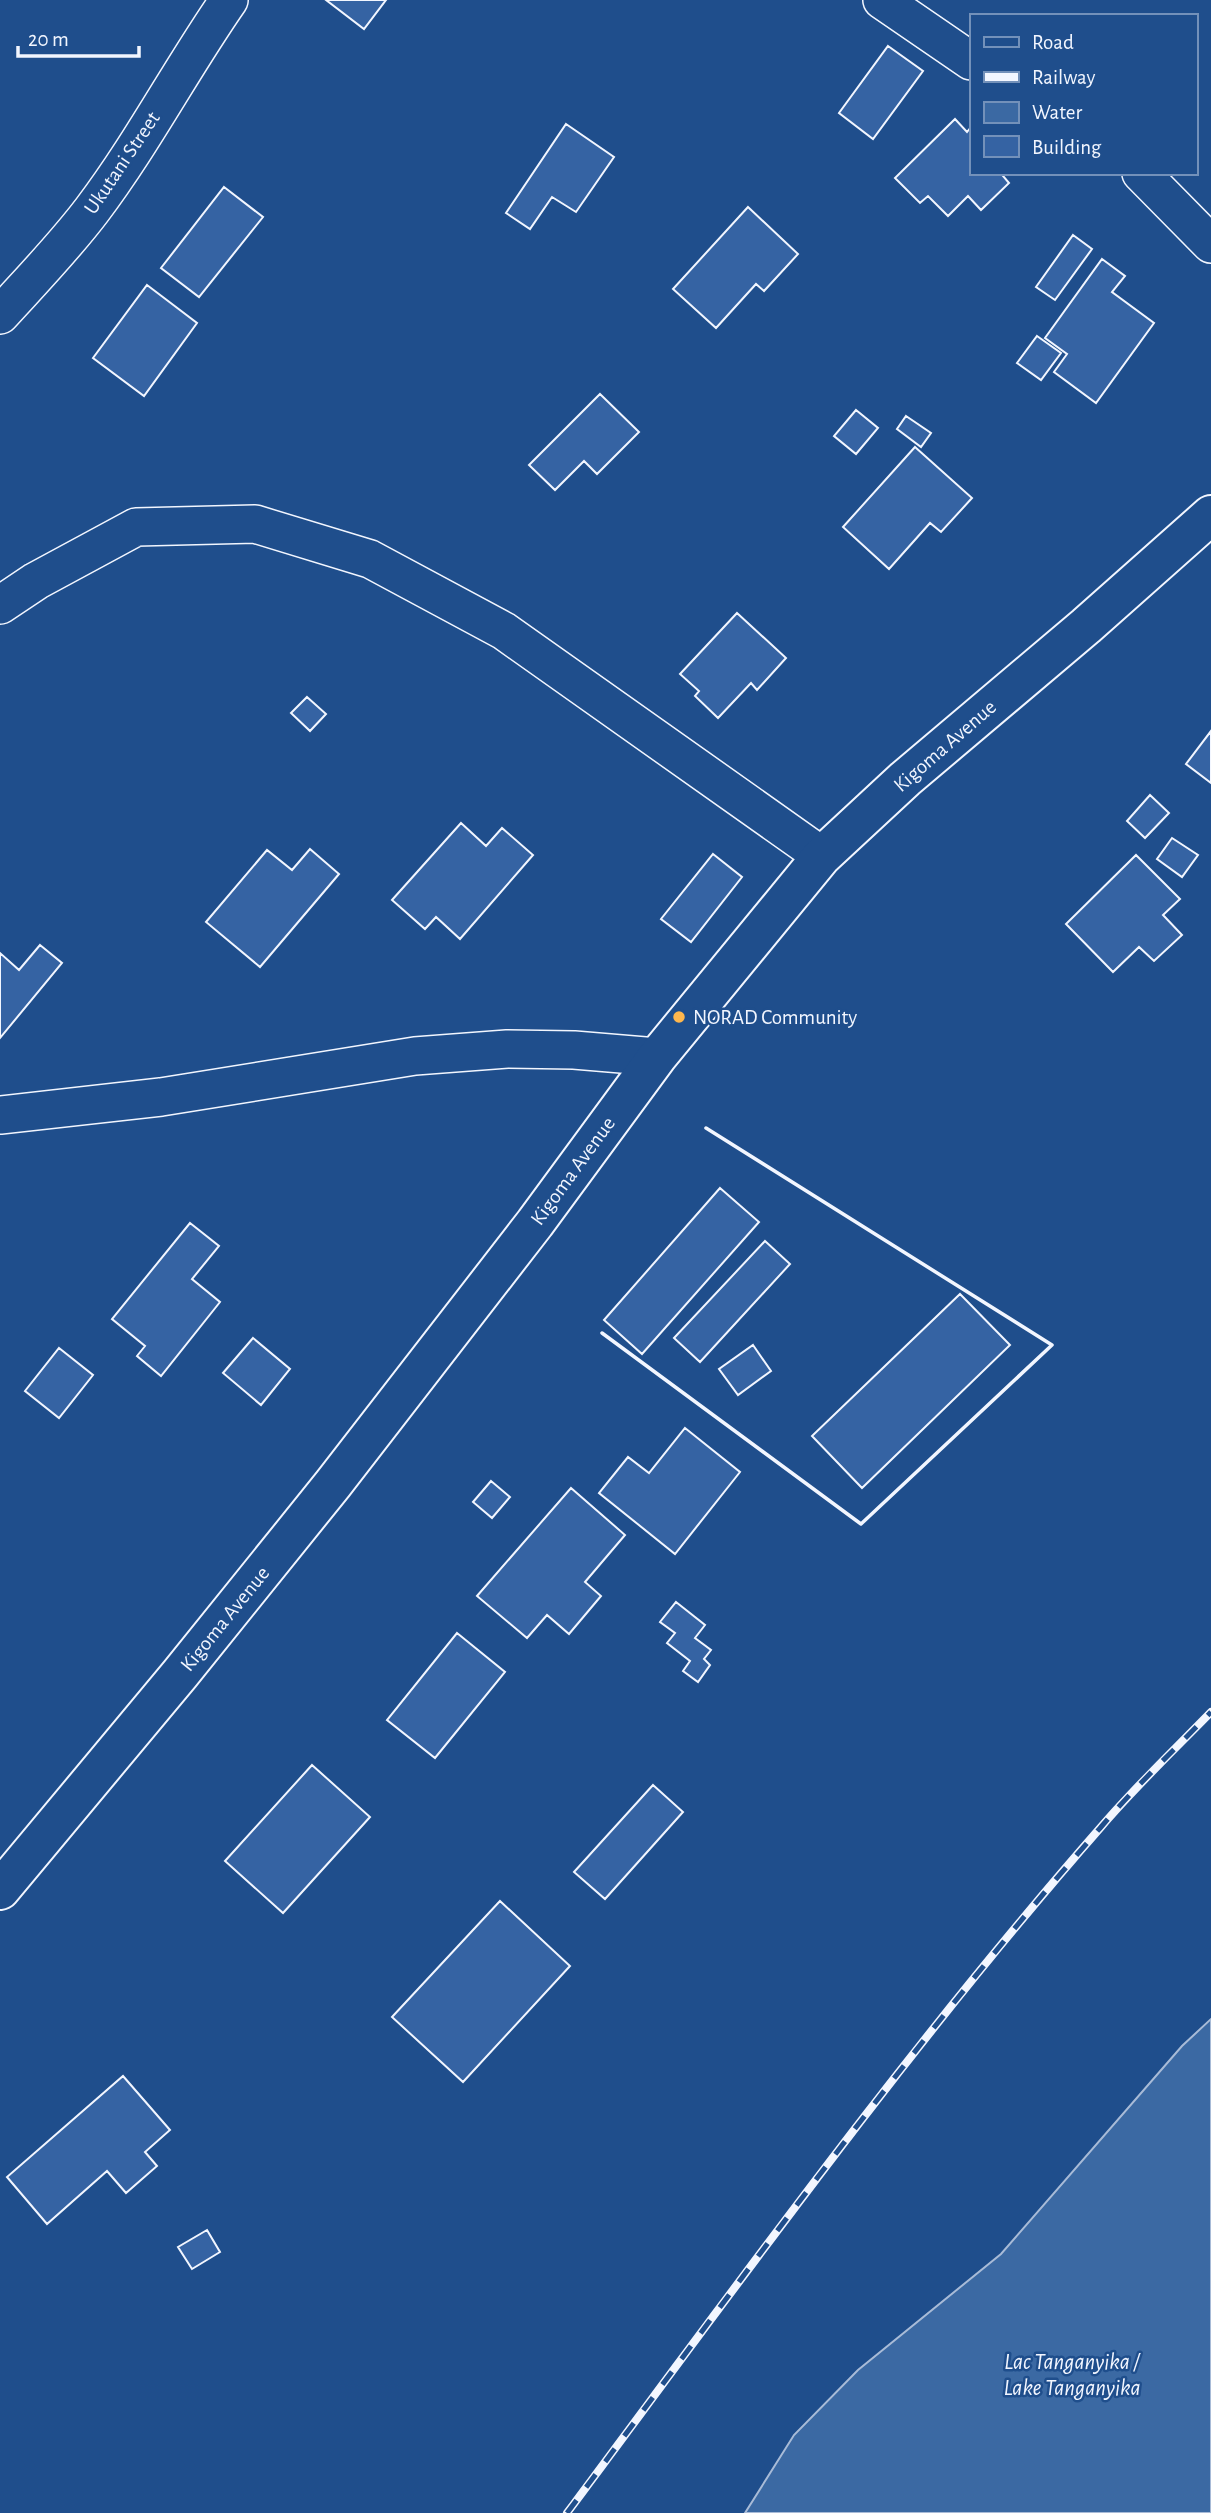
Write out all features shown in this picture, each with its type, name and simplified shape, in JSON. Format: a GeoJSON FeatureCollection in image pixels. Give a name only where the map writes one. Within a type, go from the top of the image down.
{"type":"FeatureCollection","features":[{"type":"Feature","properties":{"kind":"main road","name":"Kigoma Avenue"},"geometry":{"type":"LineString","coordinates":[[0,1890],[172,1685],[324,1494],[535,1223],[657,1057],[822,856],[905,779],[1086,626],[1211,515]]}},
{"type":"Feature","properties":{"kind":"street","name":"Ukutani Street"},"geometry":{"type":"LineString","coordinates":[[0,315],[91,212],[229,0]]}},
{"type":"Feature","properties":{"kind":"street"},"geometry":{"type":"LineString","coordinates":[[882,0],[970,60]]}},
{"type":"Feature","properties":{"kind":"street"},"geometry":{"type":"LineString","coordinates":[[1142,175],[1211,244]]}},
{"type":"Feature","properties":{"kind":"street"},"geometry":{"type":"LineString","coordinates":[[0,605],[36,581],[136,527],[255,524],[370,559],[504,631],[822,856]]}},
{"type":"Feature","properties":{"kind":"street"},"geometry":{"type":"LineString","coordinates":[[0,1115],[161,1097],[415,1056],[507,1049],[574,1050],[657,1057]]}},
{"type":"Feature","properties":{"kind":"water","name":"Lac Tanganyika / Lake Tanganyika"},"geometry":{"type":"Polygon","coordinates":[[[1211,2019],[1211,2513],[745,2513],[794,2435],[858,2370],[1001,2254],[1182,2046],[1211,2019]]]}},
{"type":"Feature","properties":{"kind":"building"},"geometry":{"type":"Polygon","coordinates":[[[326,0],[386,0],[364,29],[326,0]]]}},
{"type":"Feature","properties":{"kind":"building"},"geometry":{"type":"Polygon","coordinates":[[[888,46],[923,71],[873,139],[839,113],[888,46]]]}},
{"type":"Feature","properties":{"kind":"building"},"geometry":{"type":"Polygon","coordinates":[[[955,119],[967,132],[970,128],[970,175],[1004,175],[1009,183],[981,210],[968,196],[948,216],[928,196],[920,203],[895,178],[955,119]]]}},
{"type":"Feature","properties":{"kind":"building"},"geometry":{"type":"Polygon","coordinates":[[[566,124],[614,157],[576,212],[552,197],[530,229],[506,213],[566,124]]]}},
{"type":"Feature","properties":{"kind":"building"},"geometry":{"type":"Polygon","coordinates":[[[224,187],[263,217],[199,297],[161,268],[224,187]]]}},
{"type":"Feature","properties":{"kind":"building"},"geometry":{"type":"Polygon","coordinates":[[[748,207],[798,254],[764,291],[756,284],[716,328],[673,289],[748,207]]]}},
{"type":"Feature","properties":{"kind":"building"},"geometry":{"type":"Polygon","coordinates":[[[1073,235],[1092,249],[1055,300],[1036,287],[1073,235]]]}},
{"type":"Feature","properties":{"kind":"building"},"geometry":{"type":"Polygon","coordinates":[[[1102,259],[1125,276],[1112,292],[1154,323],[1096,403],[1054,372],[1067,354],[1045,338],[1102,259]]]}},
{"type":"Feature","properties":{"kind":"building"},"geometry":{"type":"Polygon","coordinates":[[[147,285],[197,323],[144,396],[93,358],[147,285]]]}},
{"type":"Feature","properties":{"kind":"building"},"geometry":{"type":"Polygon","coordinates":[[[1037,336],[1061,353],[1041,380],[1017,363],[1037,336]]]}},
{"type":"Feature","properties":{"kind":"building"},"geometry":{"type":"Polygon","coordinates":[[[600,394],[639,432],[597,474],[584,461],[555,490],[529,465],[600,394]]]}},
{"type":"Feature","properties":{"kind":"building"},"geometry":{"type":"Polygon","coordinates":[[[856,410],[878,428],[856,454],[834,436],[856,410]]]}},
{"type":"Feature","properties":{"kind":"building"},"geometry":{"type":"Polygon","coordinates":[[[906,416],[931,433],[921,447],[897,429],[906,416]]]}},
{"type":"Feature","properties":{"kind":"building"},"geometry":{"type":"Polygon","coordinates":[[[915,447],[972,498],[941,532],[930,523],[889,569],[843,527],[915,447]]]}},
{"type":"Feature","properties":{"kind":"building"},"geometry":{"type":"Polygon","coordinates":[[[737,613],[786,658],[757,690],[751,683],[718,718],[695,696],[699,691],[680,674],[737,613]]]}},
{"type":"Feature","properties":{"kind":"building"},"geometry":{"type":"Polygon","coordinates":[[[307,697],[326,714],[310,731],[291,713],[307,697]]]}},
{"type":"Feature","properties":{"kind":"building"},"geometry":{"type":"Polygon","coordinates":[[[1211,731],[1211,783],[1186,764],[1211,731]]]}},
{"type":"Feature","properties":{"kind":"building"},"geometry":{"type":"Polygon","coordinates":[[[1150,795],[1169,813],[1145,838],[1127,821],[1150,795]]]}},
{"type":"Feature","properties":{"kind":"building"},"geometry":{"type":"Polygon","coordinates":[[[461,823],[486,846],[502,828],[533,855],[460,939],[436,917],[425,929],[392,900],[461,823]]]}},
{"type":"Feature","properties":{"kind":"building"},"geometry":{"type":"Polygon","coordinates":[[[1172,838],[1198,855],[1182,877],[1157,859],[1172,838]]]}},
{"type":"Feature","properties":{"kind":"building"},"geometry":{"type":"Polygon","coordinates":[[[310,849],[339,874],[260,967],[206,922],[267,850],[292,870],[310,849]]]}},
{"type":"Feature","properties":{"kind":"building"},"geometry":{"type":"Polygon","coordinates":[[[713,854],[742,877],[691,942],[661,919],[713,854]]]}},
{"type":"Feature","properties":{"kind":"building"},"geometry":{"type":"Polygon","coordinates":[[[1136,855],[1180,899],[1163,915],[1182,935],[1154,961],[1139,947],[1113,972],[1066,924],[1136,855]]]}},
{"type":"Feature","properties":{"kind":"building"},"geometry":{"type":"Polygon","coordinates":[[[40,945],[62,963],[0,1038],[0,953],[19,970],[40,945]]]}},
{"type":"Feature","properties":{"kind":"building"},"geometry":{"type":"Polygon","coordinates":[[[720,1188],[759,1222],[642,1354],[604,1320],[720,1188]]]}},
{"type":"Feature","properties":{"kind":"building"},"geometry":{"type":"Polygon","coordinates":[[[190,1223],[219,1246],[192,1279],[220,1302],[161,1376],[137,1356],[145,1346],[112,1319],[190,1223]]]}},
{"type":"Feature","properties":{"kind":"building"},"geometry":{"type":"Polygon","coordinates":[[[765,1241],[790,1264],[700,1362],[674,1338],[765,1241]]]}},
{"type":"Feature","properties":{"kind":"building"},"geometry":{"type":"Polygon","coordinates":[[[960,1294],[1010,1345],[862,1488],[812,1436],[960,1294]]]}},
{"type":"Feature","properties":{"kind":"building"},"geometry":{"type":"Polygon","coordinates":[[[253,1338],[290,1369],[261,1405],[223,1373],[253,1338]]]}},
{"type":"Feature","properties":{"kind":"building"},"geometry":{"type":"Polygon","coordinates":[[[753,1345],[771,1371],[738,1395],[719,1369],[753,1345]]]}},
{"type":"Feature","properties":{"kind":"building"},"geometry":{"type":"Polygon","coordinates":[[[59,1348],[93,1375],[59,1418],[25,1391],[59,1348]]]}},
{"type":"Feature","properties":{"kind":"building"},"geometry":{"type":"Polygon","coordinates":[[[685,1428],[740,1472],[675,1554],[599,1493],[628,1457],[649,1473],[685,1428]]]}},
{"type":"Feature","properties":{"kind":"building"},"geometry":{"type":"Polygon","coordinates":[[[491,1481],[510,1497],[492,1518],[473,1502],[491,1481]]]}},
{"type":"Feature","properties":{"kind":"building"},"geometry":{"type":"Polygon","coordinates":[[[571,1488],[625,1535],[585,1582],[601,1596],[569,1634],[547,1615],[527,1638],[477,1596],[571,1488]]]}},
{"type":"Feature","properties":{"kind":"building"},"geometry":{"type":"Polygon","coordinates":[[[676,1602],[705,1625],[695,1638],[711,1650],[704,1659],[710,1665],[698,1682],[683,1671],[690,1661],[667,1643],[675,1633],[660,1622],[676,1602]]]}},
{"type":"Feature","properties":{"kind":"building"},"geometry":{"type":"Polygon","coordinates":[[[457,1633],[505,1672],[435,1758],[387,1720],[457,1633]]]}},
{"type":"Feature","properties":{"kind":"building"},"geometry":{"type":"Polygon","coordinates":[[[312,1765],[370,1817],[283,1913],[225,1861],[312,1765]]]}},
{"type":"Feature","properties":{"kind":"building"},"geometry":{"type":"Polygon","coordinates":[[[653,1785],[683,1812],[605,1899],[574,1872],[653,1785]]]}},
{"type":"Feature","properties":{"kind":"building"},"geometry":{"type":"Polygon","coordinates":[[[500,1901],[570,1966],[463,2082],[392,2017],[500,1901]]]}},
{"type":"Feature","properties":{"kind":"building"},"geometry":{"type":"Polygon","coordinates":[[[123,2076],[170,2130],[145,2152],[157,2166],[126,2193],[107,2171],[47,2224],[7,2177],[123,2076]]]}},
{"type":"Feature","properties":{"kind":"building"},"geometry":{"type":"Polygon","coordinates":[[[207,2230],[220,2252],[192,2269],[178,2247],[207,2230]]]}},
{"type":"Feature","properties":{"kind":"railway"},"geometry":{"type":"LineString","coordinates":[[567,2513],[827,2165],[961,1994],[1114,1812],[1211,1712]]}},
{"type":"Feature","properties":{"kind":"wall"},"geometry":{"type":"LineString","coordinates":[[602,1333],[861,1524],[1052,1345],[706,1128]]}},
{"type":"Feature","properties":{"kind":"place","name":"NORAD Community"},"geometry":{"type":"Point","coordinates":[679,1017]}}]}
